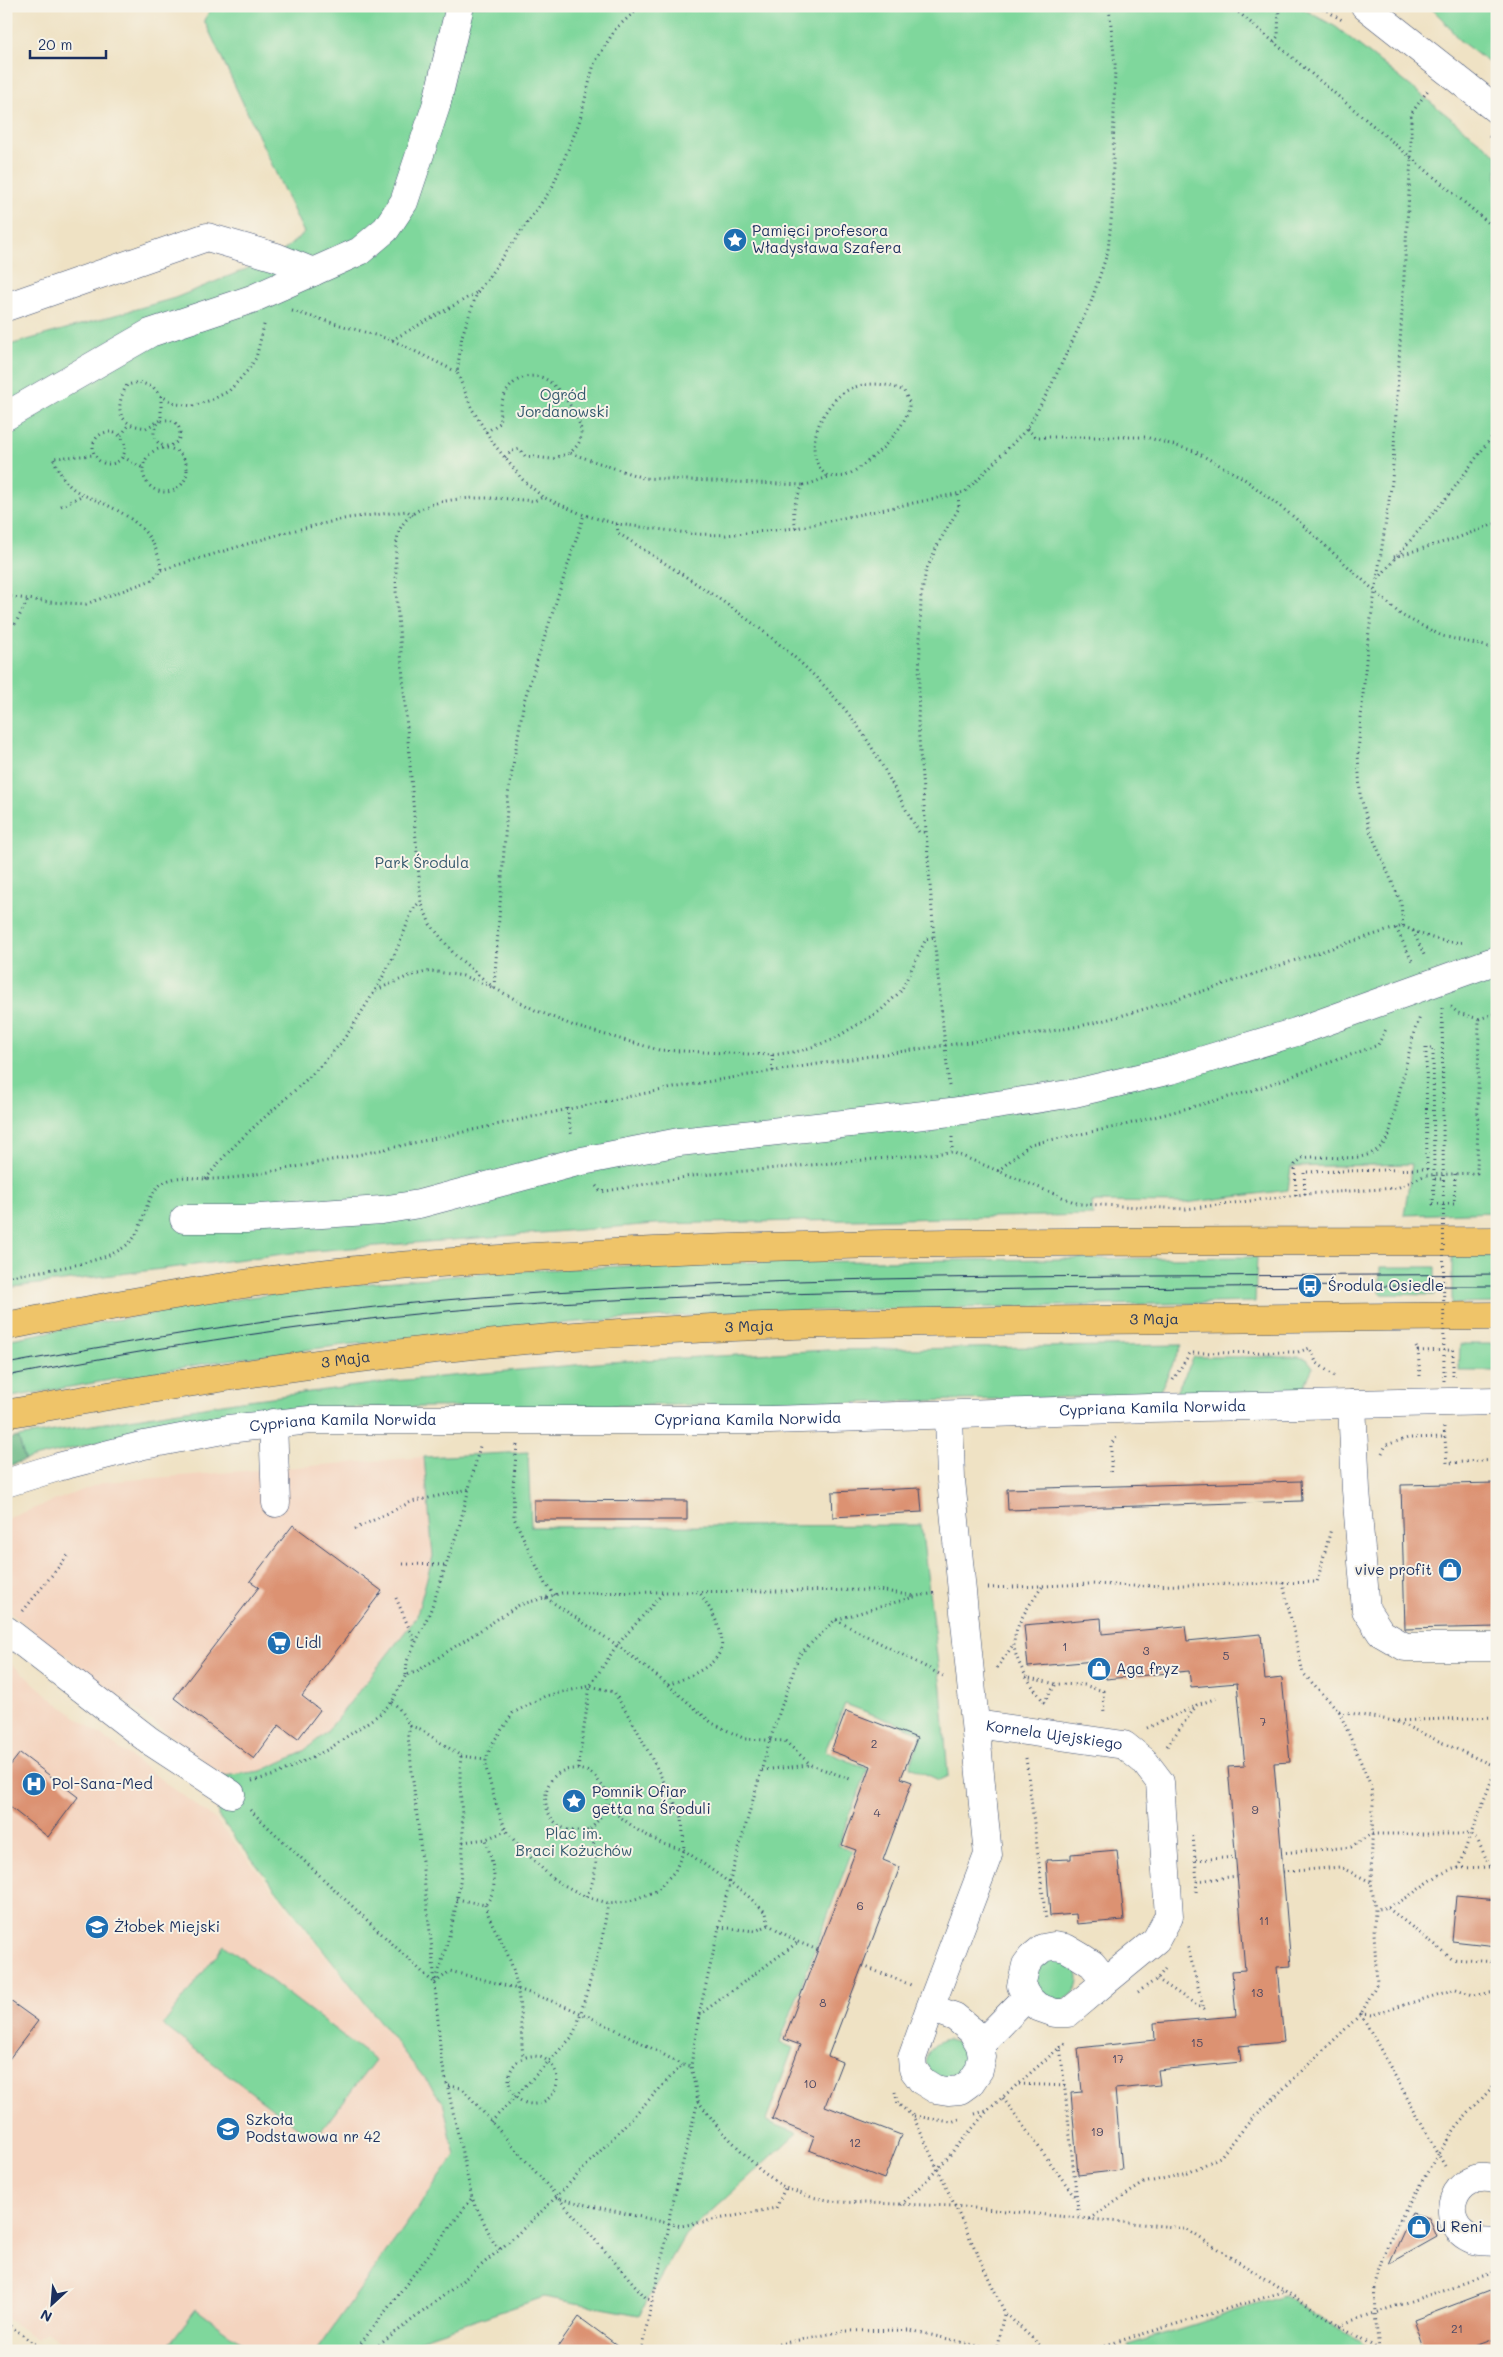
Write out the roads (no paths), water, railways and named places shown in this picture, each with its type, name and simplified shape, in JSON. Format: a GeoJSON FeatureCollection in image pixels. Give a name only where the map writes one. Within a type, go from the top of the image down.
{"type":"FeatureCollection","features":[{"type":"Feature","properties":{"kind":"main road"},"geometry":{"type":"LineString","coordinates":[[6,1326],[145,1299],[287,1278],[442,1262],[767,1247],[984,1243],[1497,1241]]}},
{"type":"Feature","properties":{"kind":"main road","name":"3 Maja"},"geometry":{"type":"LineString","coordinates":[[6,1414],[158,1386],[286,1366],[549,1338],[692,1329],[901,1322],[1497,1316]]}},
{"type":"Feature","properties":{"kind":"street"},"geometry":{"type":"LineString","coordinates":[[6,416],[150,333],[260,301],[313,272],[360,251],[386,229],[404,202],[436,106],[460,6]]}},
{"type":"Feature","properties":{"kind":"street"},"geometry":{"type":"LineString","coordinates":[[1365,6],[1497,110]]}},
{"type":"Feature","properties":{"kind":"street"},"geometry":{"type":"LineString","coordinates":[[6,307],[207,237],[276,257],[313,272]]}},
{"type":"Feature","properties":{"kind":"street"},"geometry":{"type":"LineString","coordinates":[[184,1219],[246,1219],[382,1210],[419,1204],[576,1162],[679,1142],[951,1112],[1075,1093],[1171,1070],[1433,989],[1497,960]]}},
{"type":"Feature","properties":{"kind":"street","name":"Cypriana Kamila Norwida"},"geometry":{"type":"LineString","coordinates":[[6,1483],[58,1467],[144,1445],[273,1423],[310,1420],[770,1420],[1497,1401]]}},
{"type":"Feature","properties":{"kind":"street"},"geometry":{"type":"LineString","coordinates":[[1352,1404],[1356,1490],[1366,1610],[1381,1633],[1405,1647],[1497,1647]]}},
{"type":"Feature","properties":{"kind":"street","name":"Kornela Ujejskiego"},"geometry":{"type":"LineString","coordinates":[[949,1415],[951,1480],[980,1589],[976,1724],[988,1855],[912,2058],[913,2069],[922,2081],[935,2089],[960,2090],[971,2082],[978,2070],[982,2057],[980,2045]]}},
{"type":"Feature","properties":{"kind":"street"},"geometry":{"type":"LineString","coordinates":[[273,1423],[276,1504]]}},
{"type":"Feature","properties":{"kind":"street"},"geometry":{"type":"LineString","coordinates":[[15,1620],[150,1742],[230,1794]]}},
{"type":"Feature","properties":{"kind":"street","name":"Kornela Ujejskiego"},"geometry":{"type":"LineString","coordinates":[[976,1724],[1124,1745],[1144,1760],[1160,1782],[1169,1916],[1156,1940],[1068,2013],[1055,2013],[1038,2006],[1027,1997]]}},
{"type":"Feature","properties":{"kind":"street"},"geometry":{"type":"LineString","coordinates":[[930,2008],[955,2017],[972,2031],[980,2045],[1027,1997],[1022,1986],[1026,1965],[1043,1948],[1066,1948],[1092,1964],[1106,1982]]}},
{"type":"Feature","properties":{"kind":"street"},"geometry":{"type":"LineString","coordinates":[[1497,2180],[1485,2176],[1470,2180],[1462,2187],[1451,2210],[1452,2222],[1460,2232],[1474,2240],[1497,2242]]}},
{"type":"Feature","properties":{"kind":"tram line"},"geometry":{"type":"LineString","coordinates":[[6,1364],[184,1333],[362,1308],[482,1297],[609,1289],[863,1279],[1497,1274]]}},
{"type":"Feature","properties":{"kind":"tram line"},"geometry":{"type":"LineString","coordinates":[[6,1376],[184,1345],[303,1327],[422,1313],[536,1304],[700,1296],[918,1291],[1497,1286]]}},
{"type":"Feature","properties":{"kind":"place","name":"Pamięci profesora Władysława Szafera"},"geometry":{"type":"Point","coordinates":[735,240]}},
{"type":"Feature","properties":{"kind":"place","name":"Środula Osiedle"},"geometry":{"type":"Point","coordinates":[1310,1286]}},
{"type":"Feature","properties":{"kind":"place","name":"vive profit"},"geometry":{"type":"Point","coordinates":[1450,1570]}},
{"type":"Feature","properties":{"kind":"place","name":"Lidl"},"geometry":{"type":"Point","coordinates":[279,1643]}},
{"type":"Feature","properties":{"kind":"place","name":"Aga fryz"},"geometry":{"type":"Point","coordinates":[1099,1669]}},
{"type":"Feature","properties":{"kind":"place","name":"Pol-Sana-Med"},"geometry":{"type":"Point","coordinates":[34,1784]}},
{"type":"Feature","properties":{"kind":"place","name":"Pomnik Ofiar getta na Środuli"},"geometry":{"type":"Point","coordinates":[574,1801]}},
{"type":"Feature","properties":{"kind":"place","name":"Żłobek Miejski"},"geometry":{"type":"Point","coordinates":[97,1927]}},
{"type":"Feature","properties":{"kind":"place","name":"Szkoła Podstawowa nr 42"},"geometry":{"type":"Point","coordinates":[228,2129]}},
{"type":"Feature","properties":{"kind":"place","name":"U Reni"},"geometry":{"type":"Point","coordinates":[1419,2227]}},
{"type":"Feature","properties":{"kind":"park label","name":"Ogród Jordanowski"},"geometry":{"type":"Point","coordinates":[563,404]}},
{"type":"Feature","properties":{"kind":"park label","name":"Park Środula"},"geometry":{"type":"Point","coordinates":[422,863]}},
{"type":"Feature","properties":{"kind":"park label","name":"Plac im. Braci Kożuchów"},"geometry":{"type":"Point","coordinates":[574,1842]}}]}
